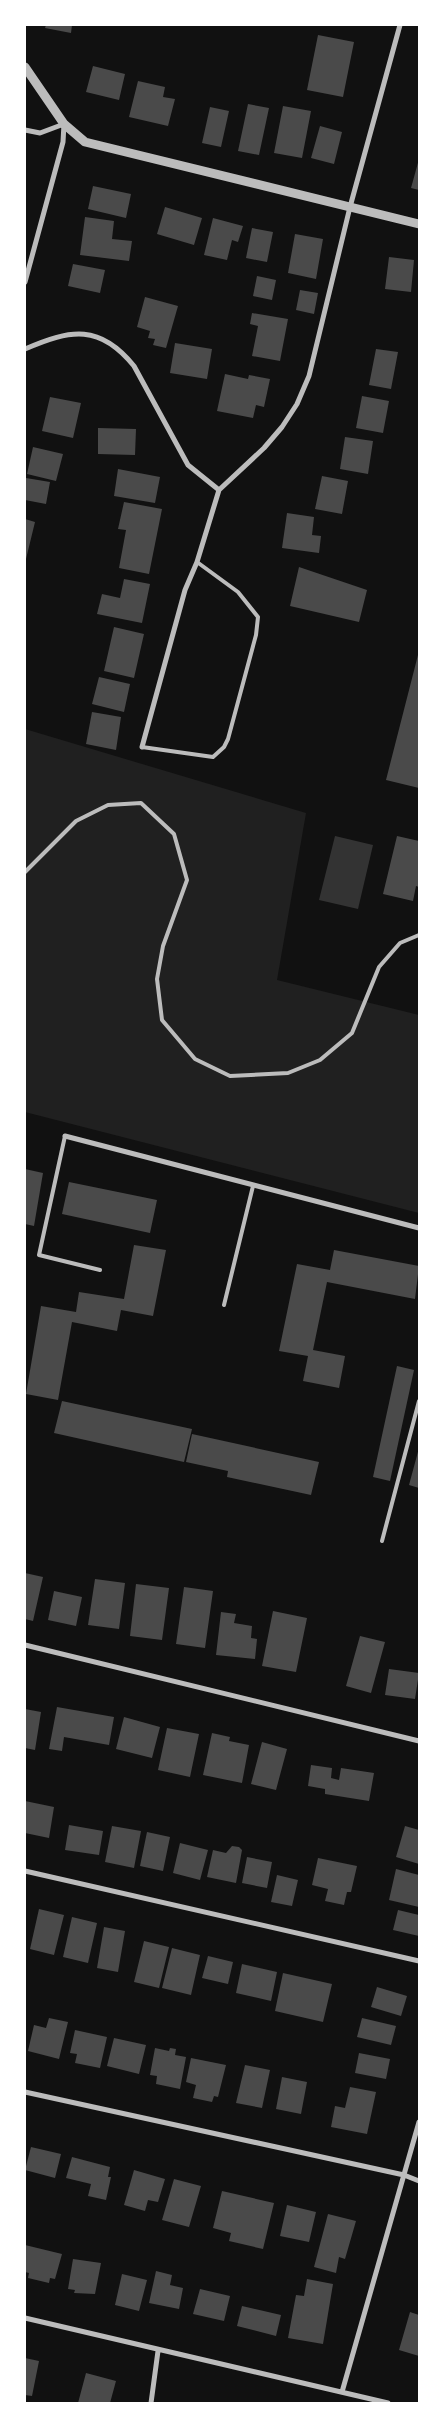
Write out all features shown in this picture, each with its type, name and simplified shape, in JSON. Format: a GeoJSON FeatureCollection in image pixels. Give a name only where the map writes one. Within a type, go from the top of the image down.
{"type":"FeatureCollection","features":[{"type":"Feature","properties":{"kind":"street"},"geometry":{"type":"LineString","coordinates":[[142,747],[185,590],[198,562],[219,490],[264,448],[282,427],[297,404],[309,376],[350,207],[400,25]]}},
{"type":"Feature","properties":{"kind":"street"},"geometry":{"type":"LineString","coordinates":[[25,67],[64,124],[85,142],[419,224]]}},
{"type":"Feature","properties":{"kind":"street"},"geometry":{"type":"LineString","coordinates":[[25,130],[40,133],[64,124]]}},
{"type":"Feature","properties":{"kind":"street"},"geometry":{"type":"LineString","coordinates":[[25,282],[63,142],[64,124]]}},
{"type":"Feature","properties":{"kind":"street"},"geometry":{"type":"LineString","coordinates":[[25,349],[55,336],[74,333],[92,335],[109,342],[123,352],[134,366],[188,465],[219,490]]}},
{"type":"Feature","properties":{"kind":"street"},"geometry":{"type":"LineString","coordinates":[[65,1136],[419,1228]]}},
{"type":"Feature","properties":{"kind":"street"},"geometry":{"type":"LineString","coordinates":[[25,1646],[419,1741]]}},
{"type":"Feature","properties":{"kind":"street"},"geometry":{"type":"LineString","coordinates":[[25,1871],[419,1961]]}},
{"type":"Feature","properties":{"kind":"street"},"geometry":{"type":"LineString","coordinates":[[25,2092],[404,2175],[419,2181]]}},
{"type":"Feature","properties":{"kind":"street"},"geometry":{"type":"LineString","coordinates":[[342,2392],[419,2122]]}},
{"type":"Feature","properties":{"kind":"street"},"geometry":{"type":"LineString","coordinates":[[25,2318],[158,2351],[388,2403]]}},
{"type":"Feature","properties":{"kind":"street"},"geometry":{"type":"LineString","coordinates":[[151,2403],[158,2351]]}},
{"type":"Feature","properties":{"kind":"lane"},"geometry":{"type":"LineString","coordinates":[[142,747],[213,757],[224,747],[228,738],[256,635],[258,617],[238,592],[198,562]]}},
{"type":"Feature","properties":{"kind":"lane"},"geometry":{"type":"LineString","coordinates":[[25,872],[76,821],[108,805],[141,803],[174,834],[187,880],[163,946],[156,979],[162,1020],[195,1059],[230,1076],[288,1072],[320,1060],[352,1034],[379,967],[400,943],[419,934]]}},
{"type":"Feature","properties":{"kind":"lane"},"geometry":{"type":"LineString","coordinates":[[65,1136],[39,1255],[100,1270]]}},
{"type":"Feature","properties":{"kind":"lane"},"geometry":{"type":"LineString","coordinates":[[224,1305],[253,1186]]}},
{"type":"Feature","properties":{"kind":"lane"},"geometry":{"type":"LineString","coordinates":[[382,1541],[419,1400]]}},
{"type":"Feature","properties":{"kind":"shaded area"},"geometry":{"type":"Polygon","coordinates":[[[25,729],[306,813],[277,980],[419,1015],[419,1213],[25,1112],[25,729]]]}},
{"type":"Feature","properties":{"kind":"shaded area"},"geometry":{"type":"Polygon","coordinates":[[[335,836],[373,845],[358,909],[319,900],[335,836]]]}},
{"type":"Feature","properties":{"kind":"building"},"geometry":{"type":"Polygon","coordinates":[[[46,25],[72,25],[71,33],[45,28],[46,25]]]}},
{"type":"Feature","properties":{"kind":"building"},"geometry":{"type":"Polygon","coordinates":[[[318,35],[354,42],[343,97],[307,90],[318,35]]]}},
{"type":"Feature","properties":{"kind":"building"},"geometry":{"type":"Polygon","coordinates":[[[93,66],[125,74],[119,100],[86,92],[93,66]]]}},
{"type":"Feature","properties":{"kind":"building"},"geometry":{"type":"Polygon","coordinates":[[[138,81],[165,87],[163,97],[175,99],[168,126],[129,117],[138,81]]]}},
{"type":"Feature","properties":{"kind":"building"},"geometry":{"type":"Polygon","coordinates":[[[248,104],[269,108],[259,155],[238,151],[248,104]]]}},
{"type":"Feature","properties":{"kind":"building"},"geometry":{"type":"Polygon","coordinates":[[[283,106],[311,111],[302,158],[274,153],[283,106]]]}},
{"type":"Feature","properties":{"kind":"building"},"geometry":{"type":"Polygon","coordinates":[[[210,107],[229,111],[221,147],[202,143],[210,107]]]}},
{"type":"Feature","properties":{"kind":"building"},"geometry":{"type":"Polygon","coordinates":[[[320,126],[342,132],[334,164],[311,158],[320,126]]]}},
{"type":"Feature","properties":{"kind":"building"},"geometry":{"type":"Polygon","coordinates":[[[419,159],[419,190],[411,188],[419,159]]]}},
{"type":"Feature","properties":{"kind":"building"},"geometry":{"type":"Polygon","coordinates":[[[93,186],[131,194],[126,218],[88,209],[93,186]]]}},
{"type":"Feature","properties":{"kind":"building"},"geometry":{"type":"Polygon","coordinates":[[[165,207],[202,218],[194,245],[157,234],[165,207]]]}},
{"type":"Feature","properties":{"kind":"building"},"geometry":{"type":"Polygon","coordinates":[[[85,217],[114,221],[112,239],[132,241],[129,261],[80,255],[85,217]]]}},
{"type":"Feature","properties":{"kind":"building"},"geometry":{"type":"Polygon","coordinates":[[[213,218],[243,226],[238,242],[232,240],[227,260],[204,255],[213,218]]]}},
{"type":"Feature","properties":{"kind":"building"},"geometry":{"type":"Polygon","coordinates":[[[252,228],[273,232],[267,262],[246,258],[252,228]]]}},
{"type":"Feature","properties":{"kind":"building"},"geometry":{"type":"Polygon","coordinates":[[[295,234],[323,239],[316,279],[288,273],[295,234]]]}},
{"type":"Feature","properties":{"kind":"building"},"geometry":{"type":"Polygon","coordinates":[[[389,257],[414,260],[411,292],[385,289],[389,257]]]}},
{"type":"Feature","properties":{"kind":"building"},"geometry":{"type":"Polygon","coordinates":[[[73,264],[105,270],[100,293],[68,286],[73,264]]]}},
{"type":"Feature","properties":{"kind":"building"},"geometry":{"type":"Polygon","coordinates":[[[257,276],[276,280],[272,300],[253,296],[257,276]]]}},
{"type":"Feature","properties":{"kind":"building"},"geometry":{"type":"Polygon","coordinates":[[[300,290],[318,293],[314,314],[296,310],[300,290]]]}},
{"type":"Feature","properties":{"kind":"building"},"geometry":{"type":"Polygon","coordinates":[[[145,297],[178,306],[166,348],[153,345],[155,339],[148,338],[150,331],[137,327],[145,297]]]}},
{"type":"Feature","properties":{"kind":"building"},"geometry":{"type":"Polygon","coordinates":[[[252,313],[288,319],[280,361],[252,356],[258,326],[250,324],[252,313]]]}},
{"type":"Feature","properties":{"kind":"building"},"geometry":{"type":"Polygon","coordinates":[[[175,343],[212,349],[207,379],[170,373],[175,343]]]}},
{"type":"Feature","properties":{"kind":"building"},"geometry":{"type":"Polygon","coordinates":[[[376,349],[398,352],[391,389],[369,385],[376,349]]]}},
{"type":"Feature","properties":{"kind":"building"},"geometry":{"type":"Polygon","coordinates":[[[225,374],[248,379],[249,375],[270,379],[264,407],[256,405],[253,418],[217,411],[225,374]]]}},
{"type":"Feature","properties":{"kind":"building"},"geometry":{"type":"Polygon","coordinates":[[[362,396],[389,401],[383,433],[356,428],[362,396]]]}},
{"type":"Feature","properties":{"kind":"building"},"geometry":{"type":"Polygon","coordinates":[[[50,397],[81,403],[73,438],[42,431],[50,397]]]}},
{"type":"Feature","properties":{"kind":"building"},"geometry":{"type":"Polygon","coordinates":[[[98,428],[136,429],[135,455],[98,454],[98,428]]]}},
{"type":"Feature","properties":{"kind":"building"},"geometry":{"type":"Polygon","coordinates":[[[345,437],[373,441],[368,474],[340,469],[345,437]]]}},
{"type":"Feature","properties":{"kind":"building"},"geometry":{"type":"Polygon","coordinates":[[[33,447],[63,454],[56,481],[27,474],[33,447]]]}},
{"type":"Feature","properties":{"kind":"building"},"geometry":{"type":"Polygon","coordinates":[[[118,469],[160,477],[155,503],[114,496],[118,469]]]}},
{"type":"Feature","properties":{"kind":"building"},"geometry":{"type":"Polygon","coordinates":[[[322,476],[348,481],[342,514],[315,509],[322,476]]]}},
{"type":"Feature","properties":{"kind":"building"},"geometry":{"type":"Polygon","coordinates":[[[26,478],[50,482],[46,504],[25,500],[26,478]]]}},
{"type":"Feature","properties":{"kind":"building"},"geometry":{"type":"Polygon","coordinates":[[[124,502],[162,509],[149,574],[119,568],[126,530],[118,529],[124,502]]]}},
{"type":"Feature","properties":{"kind":"building"},"geometry":{"type":"Polygon","coordinates":[[[287,513],[314,517],[312,535],[321,536],[319,553],[282,548],[287,513]]]}},
{"type":"Feature","properties":{"kind":"building"},"geometry":{"type":"Polygon","coordinates":[[[25,519],[35,522],[26,559],[25,559],[25,519]]]}},
{"type":"Feature","properties":{"kind":"building"},"geometry":{"type":"Polygon","coordinates":[[[299,567],[367,590],[359,622],[290,606],[299,567]]]}},
{"type":"Feature","properties":{"kind":"building"},"geometry":{"type":"Polygon","coordinates":[[[124,579],[150,584],[142,623],[97,614],[102,594],[120,598],[124,579]]]}},
{"type":"Feature","properties":{"kind":"building"},"geometry":{"type":"Polygon","coordinates":[[[114,627],[144,634],[134,678],[104,671],[114,627]]]}},
{"type":"Feature","properties":{"kind":"building"},"geometry":{"type":"Polygon","coordinates":[[[419,651],[419,788],[386,780],[419,651]]]}},
{"type":"Feature","properties":{"kind":"building"},"geometry":{"type":"Polygon","coordinates":[[[99,677],[130,684],[124,712],[92,704],[99,677]]]}},
{"type":"Feature","properties":{"kind":"building"},"geometry":{"type":"Polygon","coordinates":[[[92,712],[121,717],[116,750],[86,744],[92,712]]]}},
{"type":"Feature","properties":{"kind":"building"},"geometry":{"type":"Polygon","coordinates":[[[397,836],[419,841],[419,887],[416,886],[413,901],[383,894],[397,836]]]}},
{"type":"Feature","properties":{"kind":"building"},"geometry":{"type":"Polygon","coordinates":[[[25,1169],[43,1173],[34,1226],[25,1224],[25,1169]]]}},
{"type":"Feature","properties":{"kind":"building"},"geometry":{"type":"Polygon","coordinates":[[[69,1182],[157,1200],[150,1233],[62,1214],[69,1182]]]}},
{"type":"Feature","properties":{"kind":"building"},"geometry":{"type":"Polygon","coordinates":[[[134,1245],[166,1250],[153,1316],[121,1310],[117,1331],[72,1322],[58,1400],[26,1394],[41,1306],[76,1312],[79,1292],[124,1299],[134,1245]]]}},
{"type":"Feature","properties":{"kind":"building"},"geometry":{"type":"Polygon","coordinates":[[[334,1250],[419,1266],[415,1299],[327,1282],[313,1350],[345,1356],[339,1388],[303,1381],[308,1356],[279,1351],[297,1264],[330,1270],[334,1250]]]}},
{"type":"Feature","properties":{"kind":"building"},"geometry":{"type":"Polygon","coordinates":[[[397,1366],[414,1370],[390,1481],[373,1477],[397,1366]]]}},
{"type":"Feature","properties":{"kind":"building"},"geometry":{"type":"Polygon","coordinates":[[[62,1401],[192,1429],[184,1462],[54,1433],[62,1401]]]}},
{"type":"Feature","properties":{"kind":"building"},"geometry":{"type":"Polygon","coordinates":[[[192,1434],[319,1462],[311,1495],[227,1477],[228,1471],[186,1462],[192,1434]]]}},
{"type":"Feature","properties":{"kind":"building"},"geometry":{"type":"Polygon","coordinates":[[[419,1448],[419,1488],[409,1485],[419,1448]]]}},
{"type":"Feature","properties":{"kind":"building"},"geometry":{"type":"Polygon","coordinates":[[[25,1573],[43,1577],[33,1621],[25,1619],[25,1573]]]}},
{"type":"Feature","properties":{"kind":"building"},"geometry":{"type":"Polygon","coordinates":[[[95,1579],[125,1583],[119,1629],[88,1625],[95,1579]]]}},
{"type":"Feature","properties":{"kind":"building"},"geometry":{"type":"Polygon","coordinates":[[[136,1584],[169,1588],[162,1640],[130,1636],[136,1584]]]}},
{"type":"Feature","properties":{"kind":"building"},"geometry":{"type":"Polygon","coordinates":[[[184,1587],[213,1591],[205,1648],[176,1644],[184,1587]]]}},
{"type":"Feature","properties":{"kind":"building"},"geometry":{"type":"Polygon","coordinates":[[[54,1591],[82,1597],[76,1626],[48,1620],[54,1591]]]}},
{"type":"Feature","properties":{"kind":"building"},"geometry":{"type":"Polygon","coordinates":[[[273,1611],[307,1618],[296,1672],[262,1666],[273,1611]]]}},
{"type":"Feature","properties":{"kind":"building"},"geometry":{"type":"Polygon","coordinates":[[[221,1612],[236,1614],[234,1623],[252,1626],[251,1638],[257,1639],[255,1659],[216,1655],[221,1612]]]}},
{"type":"Feature","properties":{"kind":"building"},"geometry":{"type":"Polygon","coordinates":[[[360,1636],[385,1642],[371,1693],[346,1686],[360,1636]]]}},
{"type":"Feature","properties":{"kind":"building"},"geometry":{"type":"Polygon","coordinates":[[[389,1669],[419,1673],[415,1699],[385,1695],[389,1669]]]}},
{"type":"Feature","properties":{"kind":"building"},"geometry":{"type":"Polygon","coordinates":[[[57,1707],[114,1717],[109,1745],[64,1737],[62,1751],[49,1749],[57,1707]]]}},
{"type":"Feature","properties":{"kind":"building"},"geometry":{"type":"Polygon","coordinates":[[[25,1709],[41,1712],[35,1750],[25,1748],[25,1709]]]}},
{"type":"Feature","properties":{"kind":"building"},"geometry":{"type":"Polygon","coordinates":[[[124,1717],[160,1727],[152,1758],[116,1749],[124,1717]]]}},
{"type":"Feature","properties":{"kind":"building"},"geometry":{"type":"Polygon","coordinates":[[[167,1728],[199,1734],[190,1777],[158,1770],[167,1728]]]}},
{"type":"Feature","properties":{"kind":"building"},"geometry":{"type":"Polygon","coordinates":[[[212,1733],[230,1737],[229,1741],[249,1745],[242,1783],[203,1775],[212,1733]]]}},
{"type":"Feature","properties":{"kind":"building"},"geometry":{"type":"Polygon","coordinates":[[[262,1742],[287,1749],[276,1790],[251,1784],[262,1742]]]}},
{"type":"Feature","properties":{"kind":"building"},"geometry":{"type":"Polygon","coordinates":[[[311,1765],[332,1768],[331,1778],[339,1780],[341,1768],[374,1773],[369,1801],[325,1794],[325,1789],[308,1786],[311,1765]]]}},
{"type":"Feature","properties":{"kind":"building"},"geometry":{"type":"Polygon","coordinates":[[[25,1801],[54,1807],[49,1838],[25,1833],[25,1801]]]}},
{"type":"Feature","properties":{"kind":"building"},"geometry":{"type":"Polygon","coordinates":[[[69,1825],[103,1831],[99,1855],[65,1850],[69,1825]]]}},
{"type":"Feature","properties":{"kind":"building"},"geometry":{"type":"Polygon","coordinates":[[[112,1826],[141,1831],[134,1868],[105,1862],[112,1826]]]}},
{"type":"Feature","properties":{"kind":"building"},"geometry":{"type":"Polygon","coordinates":[[[405,1826],[419,1830],[419,1864],[396,1857],[405,1826]]]}},
{"type":"Feature","properties":{"kind":"building"},"geometry":{"type":"Polygon","coordinates":[[[147,1832],[170,1837],[163,1871],[140,1866],[147,1832]]]}},
{"type":"Feature","properties":{"kind":"building"},"geometry":{"type":"Polygon","coordinates":[[[180,1843],[208,1850],[200,1880],[173,1873],[180,1843]]]}},
{"type":"Feature","properties":{"kind":"building"},"geometry":{"type":"Polygon","coordinates":[[[232,1846],[239,1847],[242,1850],[236,1883],[207,1877],[213,1850],[226,1853],[232,1846]]]}},
{"type":"Feature","properties":{"kind":"building"},"geometry":{"type":"Polygon","coordinates":[[[247,1857],[272,1862],[267,1888],[242,1883],[247,1857]]]}},
{"type":"Feature","properties":{"kind":"building"},"geometry":{"type":"Polygon","coordinates":[[[318,1858],[357,1866],[351,1892],[347,1892],[344,1905],[325,1901],[328,1889],[312,1885],[318,1858]]]}},
{"type":"Feature","properties":{"kind":"building"},"geometry":{"type":"Polygon","coordinates":[[[396,1869],[419,1875],[419,1907],[389,1900],[396,1869]]]}},
{"type":"Feature","properties":{"kind":"building"},"geometry":{"type":"Polygon","coordinates":[[[277,1875],[298,1880],[292,1906],[271,1902],[277,1875]]]}},
{"type":"Feature","properties":{"kind":"building"},"geometry":{"type":"Polygon","coordinates":[[[39,1909],[64,1915],[54,1955],[30,1949],[39,1909]]]}},
{"type":"Feature","properties":{"kind":"building"},"geometry":{"type":"Polygon","coordinates":[[[398,1910],[419,1915],[419,1936],[393,1930],[398,1910]]]}},
{"type":"Feature","properties":{"kind":"building"},"geometry":{"type":"Polygon","coordinates":[[[72,1917],[97,1923],[88,1963],[63,1957],[72,1917]]]}},
{"type":"Feature","properties":{"kind":"building"},"geometry":{"type":"Polygon","coordinates":[[[104,1927],[125,1931],[118,1972],[97,1968],[104,1927]]]}},
{"type":"Feature","properties":{"kind":"building"},"geometry":{"type":"Polygon","coordinates":[[[144,1941],[169,1947],[159,1988],[134,1982],[144,1941]]]}},
{"type":"Feature","properties":{"kind":"building"},"geometry":{"type":"Polygon","coordinates":[[[172,1948],[200,1955],[191,1995],[162,1988],[172,1948]]]}},
{"type":"Feature","properties":{"kind":"building"},"geometry":{"type":"Polygon","coordinates":[[[208,1956],[233,1962],[228,1984],[202,1978],[208,1956]]]}},
{"type":"Feature","properties":{"kind":"building"},"geometry":{"type":"Polygon","coordinates":[[[242,1964],[277,1972],[271,2001],[236,1993],[242,1964]]]}},
{"type":"Feature","properties":{"kind":"building"},"geometry":{"type":"Polygon","coordinates":[[[283,1973],[332,1984],[323,2022],[275,2011],[283,1973]]]}},
{"type":"Feature","properties":{"kind":"building"},"geometry":{"type":"Polygon","coordinates":[[[377,1987],[407,1996],[401,2016],[371,2007],[377,1987]]]}},
{"type":"Feature","properties":{"kind":"building"},"geometry":{"type":"Polygon","coordinates":[[[49,2018],[68,2022],[59,2059],[28,2051],[34,2025],[46,2028],[49,2018]]]}},
{"type":"Feature","properties":{"kind":"building"},"geometry":{"type":"Polygon","coordinates":[[[362,2018],[396,2026],[391,2045],[357,2037],[362,2018]]]}},
{"type":"Feature","properties":{"kind":"building"},"geometry":{"type":"Polygon","coordinates":[[[75,2030],[107,2037],[100,2068],[75,2063],[77,2054],[70,2053],[75,2030]]]}},
{"type":"Feature","properties":{"kind":"building"},"geometry":{"type":"Polygon","coordinates":[[[114,2038],[146,2045],[139,2074],[107,2066],[114,2038]]]}},
{"type":"Feature","properties":{"kind":"building"},"geometry":{"type":"Polygon","coordinates":[[[155,2048],[169,2051],[170,2048],[176,2049],[175,2055],[186,2057],[180,2089],[156,2084],[157,2076],[150,2075],[155,2048]]]}},
{"type":"Feature","properties":{"kind":"building"},"geometry":{"type":"Polygon","coordinates":[[[359,2053],[390,2059],[386,2079],[355,2073],[359,2053]]]}},
{"type":"Feature","properties":{"kind":"building"},"geometry":{"type":"Polygon","coordinates":[[[191,2058],[226,2065],[218,2097],[214,2096],[212,2102],[193,2098],[196,2085],[186,2082],[191,2058]]]}},
{"type":"Feature","properties":{"kind":"building"},"geometry":{"type":"Polygon","coordinates":[[[245,2065],[270,2070],[262,2108],[236,2103],[245,2065]]]}},
{"type":"Feature","properties":{"kind":"building"},"geometry":{"type":"Polygon","coordinates":[[[282,2077],[307,2082],[301,2114],[276,2109],[282,2077]]]}},
{"type":"Feature","properties":{"kind":"building"},"geometry":{"type":"Polygon","coordinates":[[[350,2087],[376,2092],[367,2134],[331,2127],[335,2106],[345,2108],[350,2087]]]}},
{"type":"Feature","properties":{"kind":"building"},"geometry":{"type":"Polygon","coordinates":[[[31,2147],[61,2154],[55,2178],[25,2170],[31,2147]]]}},
{"type":"Feature","properties":{"kind":"building"},"geometry":{"type":"Polygon","coordinates":[[[72,2157],[110,2167],[108,2177],[111,2177],[106,2200],[88,2196],[91,2184],[66,2178],[72,2157]]]}},
{"type":"Feature","properties":{"kind":"building"},"geometry":{"type":"Polygon","coordinates":[[[134,2170],[165,2179],[158,2202],[148,2200],[145,2211],[124,2205],[134,2170]]]}},
{"type":"Feature","properties":{"kind":"building"},"geometry":{"type":"Polygon","coordinates":[[[174,2179],[201,2186],[189,2227],[162,2220],[174,2179]]]}},
{"type":"Feature","properties":{"kind":"building"},"geometry":{"type":"Polygon","coordinates":[[[222,2191],[274,2203],[263,2249],[229,2241],[231,2233],[213,2228],[222,2191]]]}},
{"type":"Feature","properties":{"kind":"building"},"geometry":{"type":"Polygon","coordinates":[[[287,2205],[316,2212],[309,2242],[280,2236],[287,2205]]]}},
{"type":"Feature","properties":{"kind":"building"},"geometry":{"type":"Polygon","coordinates":[[[328,2214],[356,2221],[345,2259],[339,2257],[336,2273],[314,2267],[328,2214]]]}},
{"type":"Feature","properties":{"kind":"building"},"geometry":{"type":"Polygon","coordinates":[[[25,2245],[62,2254],[55,2279],[50,2278],[49,2283],[28,2278],[29,2273],[25,2272],[25,2245]]]}},
{"type":"Feature","properties":{"kind":"building"},"geometry":{"type":"Polygon","coordinates":[[[73,2259],[101,2263],[95,2294],[74,2293],[75,2290],[68,2289],[73,2259]]]}},
{"type":"Feature","properties":{"kind":"building"},"geometry":{"type":"Polygon","coordinates":[[[156,2271],[172,2275],[170,2285],[183,2288],[179,2309],[149,2303],[156,2271]]]}},
{"type":"Feature","properties":{"kind":"building"},"geometry":{"type":"Polygon","coordinates":[[[122,2274],[147,2280],[139,2311],[115,2305],[122,2274]]]}},
{"type":"Feature","properties":{"kind":"building"},"geometry":{"type":"Polygon","coordinates":[[[307,2279],[333,2284],[323,2344],[288,2338],[296,2295],[304,2296],[307,2279]]]}},
{"type":"Feature","properties":{"kind":"building"},"geometry":{"type":"Polygon","coordinates":[[[200,2289],[230,2296],[224,2321],[193,2314],[200,2289]]]}},
{"type":"Feature","properties":{"kind":"building"},"geometry":{"type":"Polygon","coordinates":[[[242,2306],[281,2315],[276,2336],[237,2326],[242,2306]]]}},
{"type":"Feature","properties":{"kind":"building"},"geometry":{"type":"Polygon","coordinates":[[[410,2312],[419,2315],[419,2356],[399,2350],[410,2312]]]}},
{"type":"Feature","properties":{"kind":"building"},"geometry":{"type":"Polygon","coordinates":[[[25,2358],[39,2361],[32,2396],[25,2395],[25,2358]]]}},
{"type":"Feature","properties":{"kind":"building"},"geometry":{"type":"Polygon","coordinates":[[[86,2373],[116,2381],[110,2403],[78,2403],[86,2373]]]}}]}
